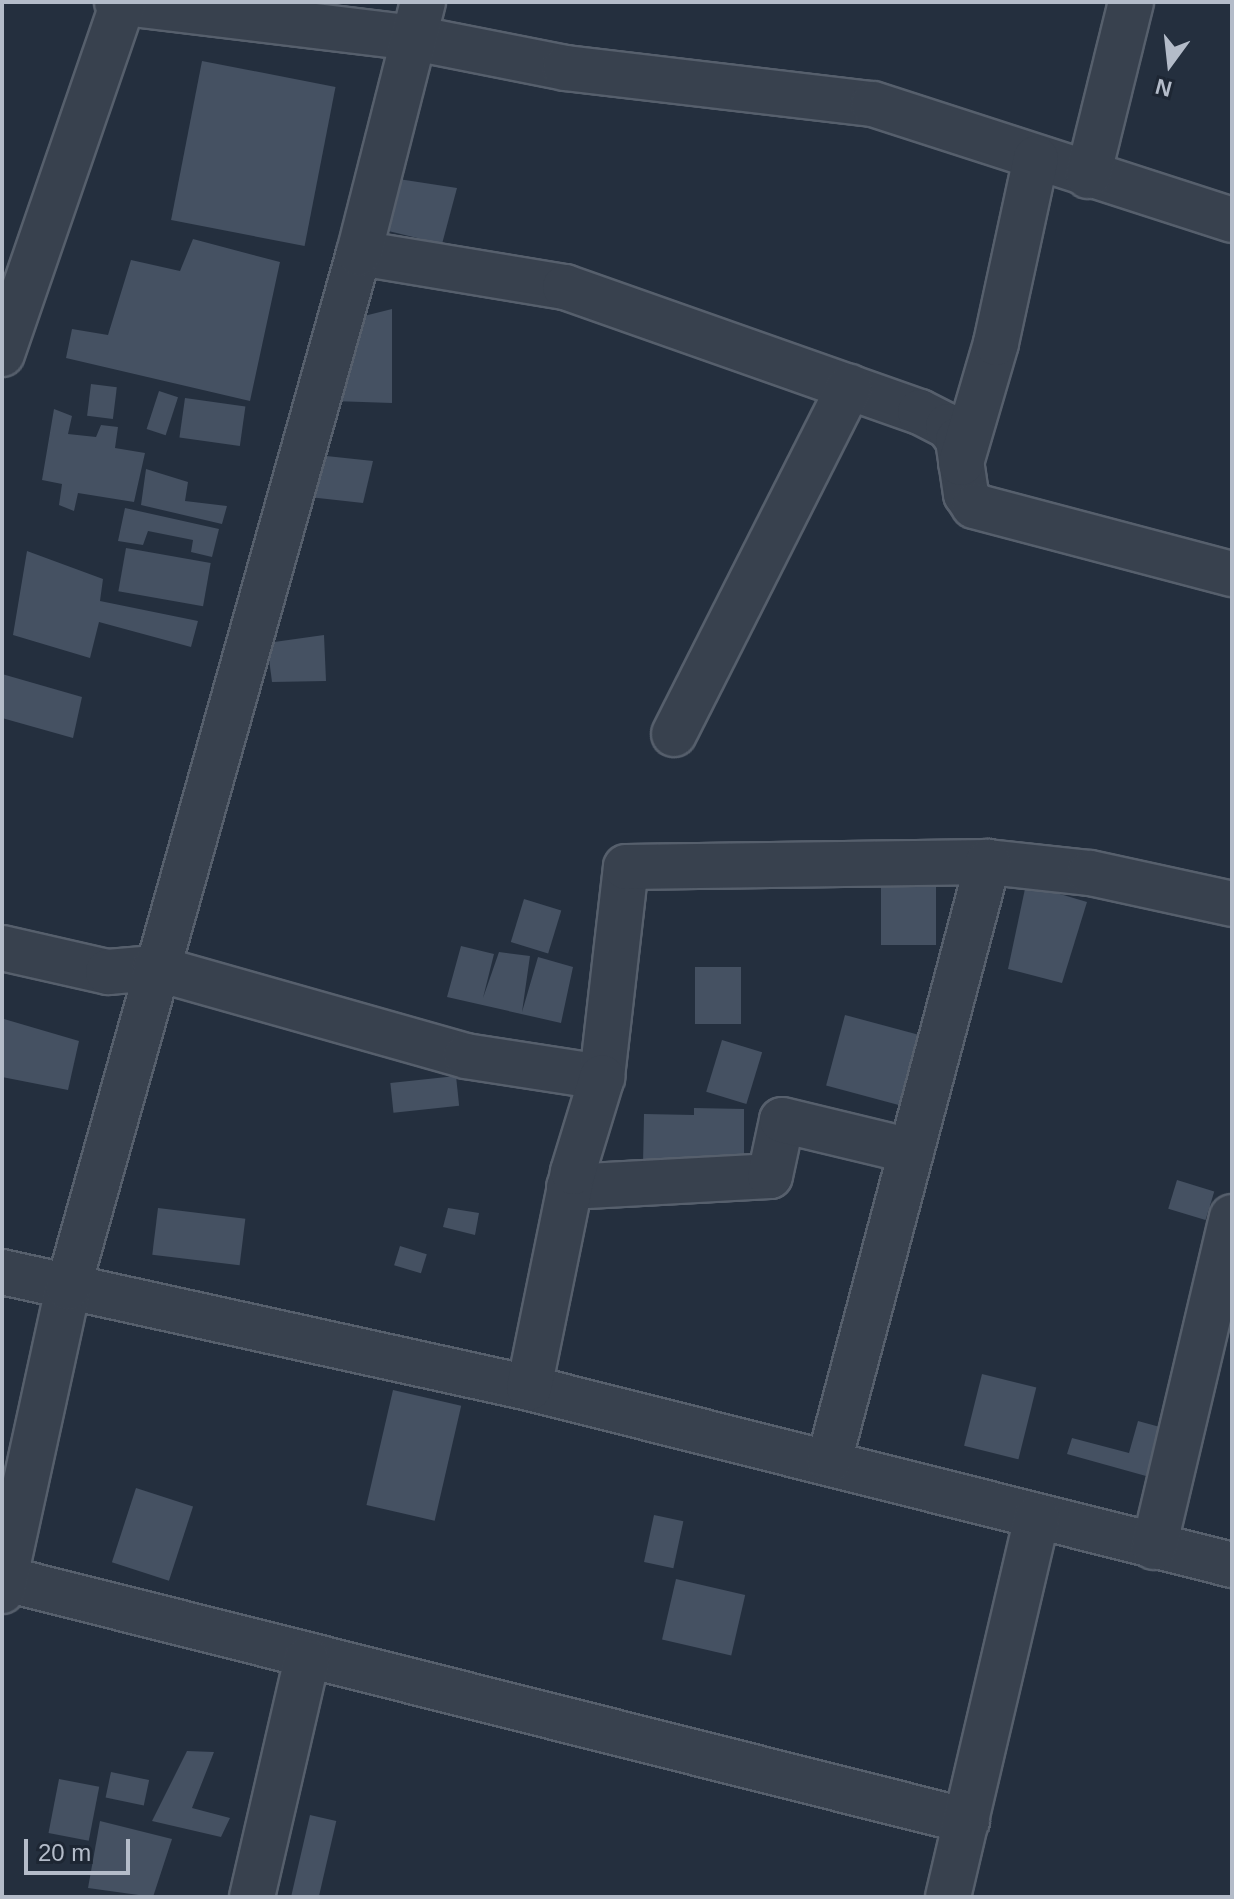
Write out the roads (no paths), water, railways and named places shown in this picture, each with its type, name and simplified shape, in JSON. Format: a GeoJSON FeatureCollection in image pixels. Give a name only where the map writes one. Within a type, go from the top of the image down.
{"type":"FeatureCollection","features":[{"type":"Feature","properties":{"kind":"street"},"geometry":{"type":"LineString","coordinates":[[117,2],[418,20],[565,68],[873,104],[1088,176],[1232,220]]}},
{"type":"Feature","properties":{"kind":"street"},"geometry":{"type":"LineString","coordinates":[[2,354],[123,2]]}},
{"type":"Feature","properties":{"kind":"street"},"geometry":{"type":"LineString","coordinates":[[1088,176],[1131,2]]}},
{"type":"Feature","properties":{"kind":"street"},"geometry":{"type":"LineString","coordinates":[[418,20],[359,253],[155,968],[68,1288],[4,1585],[967,1821]]}},
{"type":"Feature","properties":{"kind":"street"},"geometry":{"type":"LineString","coordinates":[[961,463],[996,343],[1036,158]]}},
{"type":"Feature","properties":{"kind":"street"},"geometry":{"type":"LineString","coordinates":[[359,253],[565,287],[849,387],[948,426],[958,440],[966,494],[974,506],[1232,574]]}},
{"type":"Feature","properties":{"kind":"street"},"geometry":{"type":"LineString","coordinates":[[674,734],[849,387]]}},
{"type":"Feature","properties":{"kind":"street"},"geometry":{"type":"LineString","coordinates":[[529,1388],[569,1187],[602,1077],[626,867],[988,862],[1090,873],[1232,904]]}},
{"type":"Feature","properties":{"kind":"street"},"geometry":{"type":"LineString","coordinates":[[829,1461],[988,862]]}},
{"type":"Feature","properties":{"kind":"street"},"geometry":{"type":"LineString","coordinates":[[2,948],[108,972],[155,968],[466,1056],[602,1077]]}},
{"type":"Feature","properties":{"kind":"street"},"geometry":{"type":"LineString","coordinates":[[569,1187],[770,1176],[782,1120],[911,1151]]}},
{"type":"Feature","properties":{"kind":"street"},"geometry":{"type":"LineString","coordinates":[[1154,1547],[1232,1217]]}},
{"type":"Feature","properties":{"kind":"street"},"geometry":{"type":"LineString","coordinates":[[2,1272],[529,1388],[829,1461],[1232,1565]]}},
{"type":"Feature","properties":{"kind":"street"},"geometry":{"type":"LineString","coordinates":[[948,1897],[1037,1517]]}},
{"type":"Feature","properties":{"kind":"street"},"geometry":{"type":"LineString","coordinates":[[252,1897],[307,1659]]}}]}
